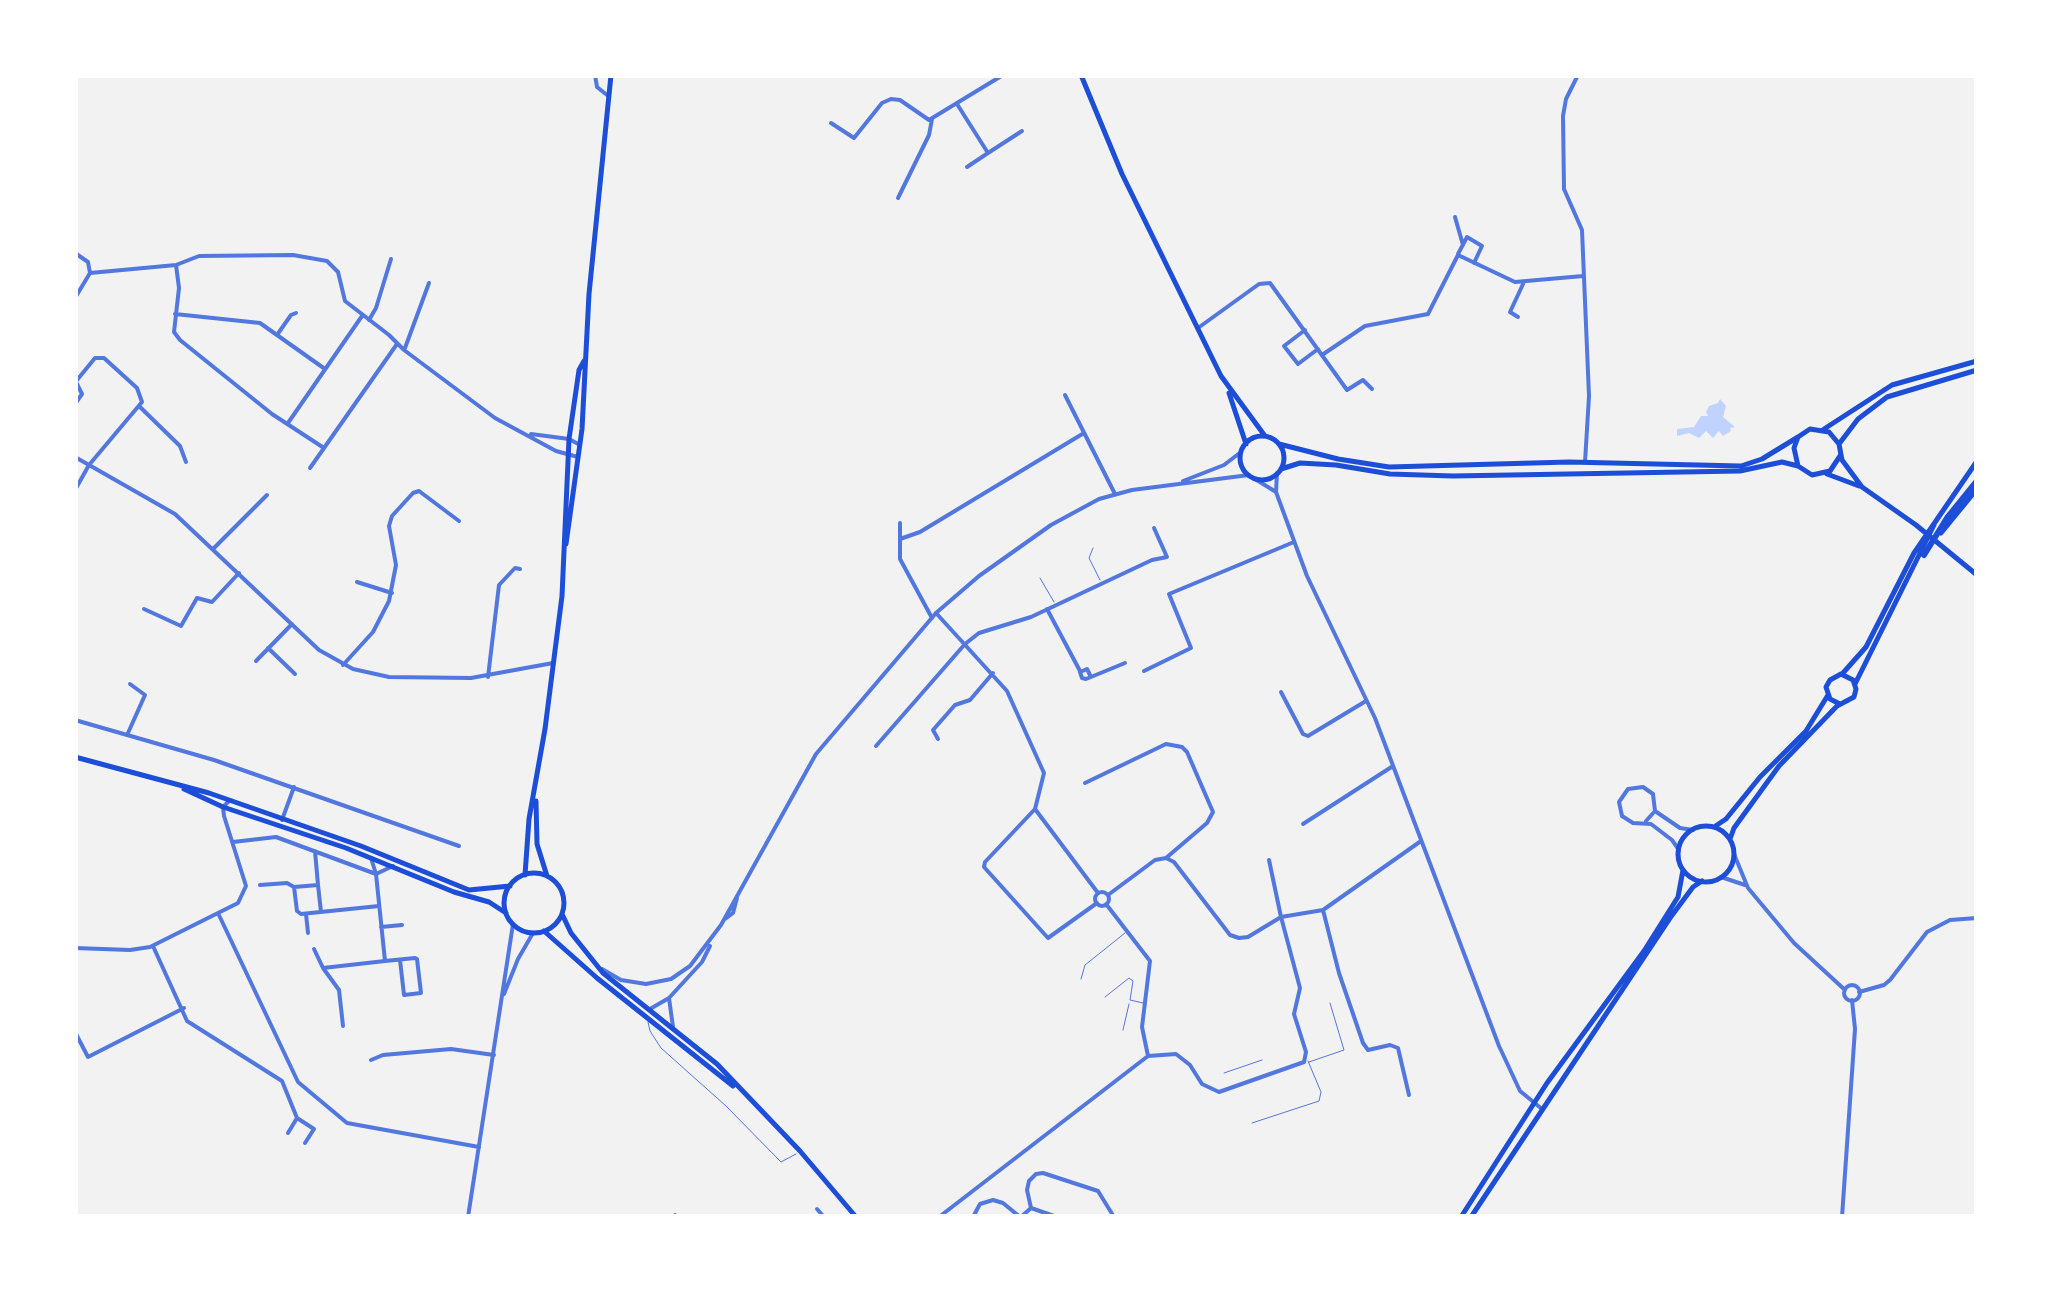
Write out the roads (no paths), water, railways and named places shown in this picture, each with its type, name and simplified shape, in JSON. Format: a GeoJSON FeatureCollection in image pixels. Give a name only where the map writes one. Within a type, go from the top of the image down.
{"type":"FeatureCollection","features":[{"type":"Feature","properties":{"kind":"highway"},"geometry":{"type":"LineString","coordinates":[[1924,554],[1947,518],[1977,485]]}},
{"type":"Feature","properties":{"kind":"main road"},"geometry":{"type":"LineString","coordinates":[[525,875],[580,445],[584,361],[611,75]]}},
{"type":"Feature","properties":{"kind":"main road"},"geometry":{"type":"LineString","coordinates":[[1081,75],[1122,174],[1226,385],[1246,444]]}},
{"type":"Feature","properties":{"kind":"main road"},"geometry":{"type":"LineString","coordinates":[[565,552],[569,439],[578,370],[584,361]]}},
{"type":"Feature","properties":{"kind":"main road"},"geometry":{"type":"LineString","coordinates":[[1226,385],[1265,436],[1279,444],[1338,459],[1389,466],[1585,462],[1741,466],[1762,459],[1810,429],[1824,429],[1892,385],[1977,361]]}},
{"type":"Feature","properties":{"kind":"main road"},"geometry":{"type":"LineString","coordinates":[[1839,444],[1858,420],[1887,397],[1977,370]]}},
{"type":"Feature","properties":{"kind":"main road"},"geometry":{"type":"LineString","coordinates":[[1824,429],[1839,444],[1840,456],[1862,487]]}},
{"type":"Feature","properties":{"kind":"main road"},"geometry":{"type":"LineString","coordinates":[[1265,436],[1246,444],[1241,452],[1242,465],[1252,477],[1268,479],[1300,463],[1390,474],[1452,476],[1740,471],[1782,462],[1812,475],[1824,474],[1862,487],[1977,573]]}},
{"type":"Feature","properties":{"kind":"main road"},"geometry":{"type":"LineString","coordinates":[[1798,437],[1794,448],[1798,466]]}},
{"type":"Feature","properties":{"kind":"main road"},"geometry":{"type":"LineString","coordinates":[[1279,444],[1284,456],[1279,471]]}},
{"type":"Feature","properties":{"kind":"main road"},"geometry":{"type":"LineString","coordinates":[[1824,474],[1840,456]]}},
{"type":"Feature","properties":{"kind":"main road"},"geometry":{"type":"LineString","coordinates":[[1461,1217],[1534,1104],[1678,897],[1684,870],[1679,850],[1686,835],[1726,819],[1760,776],[1806,731],[1828,695],[1830,680],[1866,647],[1914,552],[1977,461]]}},
{"type":"Feature","properties":{"kind":"main road"},"geometry":{"type":"LineString","coordinates":[[1730,839],[1769,778],[1840,704],[1854,697],[1855,684],[1942,512]]}},
{"type":"Feature","properties":{"kind":"main road"},"geometry":{"type":"LineString","coordinates":[[1906,582],[1924,554]]}},
{"type":"Feature","properties":{"kind":"main road"},"geometry":{"type":"LineString","coordinates":[[1840,674],[1849,676],[1855,684]]}},
{"type":"Feature","properties":{"kind":"main road"},"geometry":{"type":"LineString","coordinates":[[1828,695],[1840,704]]}},
{"type":"Feature","properties":{"kind":"main road"},"geometry":{"type":"LineString","coordinates":[[75,757],[230,800],[362,846],[469,890],[510,886]]}},
{"type":"Feature","properties":{"kind":"main road"},"geometry":{"type":"LineString","coordinates":[[177,786],[223,807],[489,902],[506,912]]}},
{"type":"Feature","properties":{"kind":"main road"},"geometry":{"type":"LineString","coordinates":[[535,796],[537,844],[547,876],[561,890],[562,914],[571,933],[594,963],[717,1064],[856,1217]]}},
{"type":"Feature","properties":{"kind":"main road"},"geometry":{"type":"LineString","coordinates":[[1471,1217],[1693,887],[1721,878],[1730,868],[1734,854],[1730,839],[1714,827]]}},
{"type":"Feature","properties":{"kind":"main road"},"geometry":{"type":"LineString","coordinates":[[1684,870],[1702,881]]}},
{"type":"Feature","properties":{"kind":"main road"},"geometry":{"type":"LineString","coordinates":[[547,876],[525,875],[510,886],[506,912],[512,924],[534,933],[544,931],[562,914]]}},
{"type":"Feature","properties":{"kind":"main road"},"geometry":{"type":"LineString","coordinates":[[544,931],[743,1094]]}},
{"type":"Feature","properties":{"kind":"main road"},"geometry":{"type":"LineString","coordinates":[[629,1003],[650,1010]]}},
{"type":"Feature","properties":{"kind":"street"},"geometry":{"type":"LineString","coordinates":[[594,75],[598,87],[610,96]]}},
{"type":"Feature","properties":{"kind":"street"},"geometry":{"type":"LineString","coordinates":[[831,123],[854,138],[882,103],[891,99],[900,100],[925,120],[932,119],[1003,75]]}},
{"type":"Feature","properties":{"kind":"street"},"geometry":{"type":"LineString","coordinates":[[1578,75],[1563,116],[1564,189],[1582,230],[1590,396],[1585,462]]}},
{"type":"Feature","properties":{"kind":"street"},"geometry":{"type":"LineString","coordinates":[[957,104],[988,154]]}},
{"type":"Feature","properties":{"kind":"street"},"geometry":{"type":"LineString","coordinates":[[898,198],[929,135],[932,119]]}},
{"type":"Feature","properties":{"kind":"street"},"geometry":{"type":"LineString","coordinates":[[967,168],[1022,131]]}},
{"type":"Feature","properties":{"kind":"street"},"geometry":{"type":"LineString","coordinates":[[1454,217],[1463,245]]}},
{"type":"Feature","properties":{"kind":"street"},"geometry":{"type":"LineString","coordinates":[[1322,354],[1366,326],[1428,314],[1467,237],[1482,246],[1474,263]]}},
{"type":"Feature","properties":{"kind":"street"},"geometry":{"type":"LineString","coordinates":[[75,253],[88,262],[90,273],[75,298]]}},
{"type":"Feature","properties":{"kind":"street"},"geometry":{"type":"LineString","coordinates":[[90,273],[176,265],[199,256],[292,255],[326,261],[338,272],[343,299],[404,350],[494,418],[568,456],[578,457]]}},
{"type":"Feature","properties":{"kind":"street"},"geometry":{"type":"LineString","coordinates":[[1458,255],[1515,282],[1583,276]]}},
{"type":"Feature","properties":{"kind":"street"},"geometry":{"type":"LineString","coordinates":[[368,320],[376,308],[391,258]]}},
{"type":"Feature","properties":{"kind":"street"},"geometry":{"type":"LineString","coordinates":[[176,265],[179,288],[174,332],[180,340],[272,414],[324,448]]}},
{"type":"Feature","properties":{"kind":"street"},"geometry":{"type":"LineString","coordinates":[[1198,328],[1265,282],[1274,288],[1348,390],[1363,380],[1372,388]]}},
{"type":"Feature","properties":{"kind":"street"},"geometry":{"type":"LineString","coordinates":[[1518,317],[1510,312],[1524,282]]}},
{"type":"Feature","properties":{"kind":"street"},"geometry":{"type":"LineString","coordinates":[[404,350],[429,283]]}},
{"type":"Feature","properties":{"kind":"street"},"geometry":{"type":"LineString","coordinates":[[175,314],[260,323],[326,369]]}},
{"type":"Feature","properties":{"kind":"street"},"geometry":{"type":"LineString","coordinates":[[277,335],[296,314]]}},
{"type":"Feature","properties":{"kind":"street"},"geometry":{"type":"LineString","coordinates":[[288,423],[362,316]]}},
{"type":"Feature","properties":{"kind":"street"},"geometry":{"type":"LineString","coordinates":[[1305,330],[1284,346],[1298,364],[1318,348]]}},
{"type":"Feature","properties":{"kind":"street"},"geometry":{"type":"LineString","coordinates":[[310,468],[397,344]]}},
{"type":"Feature","properties":{"kind":"street"},"geometry":{"type":"LineString","coordinates":[[75,404],[82,394],[76,380],[94,358],[104,358],[137,388],[142,398],[140,407],[90,465],[75,490]]}},
{"type":"Feature","properties":{"kind":"street"},"geometry":{"type":"LineString","coordinates":[[1064,395],[1115,494]]}},
{"type":"Feature","properties":{"kind":"street"},"geometry":{"type":"LineString","coordinates":[[140,407],[180,446],[186,462]]}},
{"type":"Feature","properties":{"kind":"street"},"geometry":{"type":"LineString","coordinates":[[527,433],[569,439],[580,445]]}},
{"type":"Feature","properties":{"kind":"street"},"geometry":{"type":"LineString","coordinates":[[900,539],[920,532],[1084,433]]}},
{"type":"Feature","properties":{"kind":"street"},"geometry":{"type":"LineString","coordinates":[[1173,484],[1203,475],[1241,452]]}},
{"type":"Feature","properties":{"kind":"street"},"geometry":{"type":"LineString","coordinates":[[75,457],[175,514],[319,650],[344,665],[389,677],[488,677],[553,664]]}},
{"type":"Feature","properties":{"kind":"street"},"geometry":{"type":"LineString","coordinates":[[1279,471],[1276,492],[1294,542],[1393,766],[1515,1083],[1542,1109]]}},
{"type":"Feature","properties":{"kind":"street"},"geometry":{"type":"LineString","coordinates":[[650,1010],[669,998],[702,962],[723,921],[733,913],[739,893],[816,754],[934,616],[979,576],[1051,524],[1115,494],[1252,477],[1276,492]]}},
{"type":"Feature","properties":{"kind":"street"},"geometry":{"type":"LineString","coordinates":[[344,665],[373,632],[392,594],[396,565],[390,521],[413,493],[425,493],[459,521]]}},
{"type":"Feature","properties":{"kind":"street"},"geometry":{"type":"LineString","coordinates":[[213,549],[266,495]]}},
{"type":"Feature","properties":{"kind":"street"},"geometry":{"type":"LineString","coordinates":[[900,524],[900,558],[907,576],[934,616],[993,672],[1012,699],[1041,765],[1044,782],[1035,810],[984,867],[1048,938],[1097,903],[1106,904],[1128,929],[1150,961],[1142,1027],[1148,1056]]}},
{"type":"Feature","properties":{"kind":"street"},"geometry":{"type":"LineString","coordinates":[[876,746],[979,633],[1168,559],[1154,528]]}},
{"type":"Feature","properties":{"kind":"street"},"geometry":{"type":"LineString","coordinates":[[1144,670],[1191,648],[1169,594],[1294,542]]}},
{"type":"Feature","properties":{"kind":"street"},"geometry":{"type":"LineString","coordinates":[[488,677],[499,585],[514,569],[520,569]]}},
{"type":"Feature","properties":{"kind":"street"},"geometry":{"type":"LineString","coordinates":[[144,609],[182,626],[197,598],[212,602],[239,573]]}},
{"type":"Feature","properties":{"kind":"street"},"geometry":{"type":"LineString","coordinates":[[357,582],[392,594]]}},
{"type":"Feature","properties":{"kind":"street"},"geometry":{"type":"LineString","coordinates":[[1047,609],[1081,671],[1088,668],[1090,675],[1124,663]]}},
{"type":"Feature","properties":{"kind":"street"},"geometry":{"type":"LineString","coordinates":[[256,661],[292,624]]}},
{"type":"Feature","properties":{"kind":"street"},"geometry":{"type":"LineString","coordinates":[[268,648],[295,674]]}},
{"type":"Feature","properties":{"kind":"street"},"geometry":{"type":"LineString","coordinates":[[938,740],[933,730],[955,705],[970,700],[993,672]]}},
{"type":"Feature","properties":{"kind":"street"},"geometry":{"type":"LineString","coordinates":[[128,733],[145,695],[130,684]]}},
{"type":"Feature","properties":{"kind":"street"},"geometry":{"type":"LineString","coordinates":[[1281,692],[1303,734],[1308,736],[1366,701]]}},
{"type":"Feature","properties":{"kind":"street"},"geometry":{"type":"LineString","coordinates":[[75,720],[128,733],[294,787],[458,846]]}},
{"type":"Feature","properties":{"kind":"street"},"geometry":{"type":"LineString","coordinates":[[1086,783],[1166,744],[1174,744],[1187,752],[1213,812],[1207,823],[1166,858],[1156,860],[1108,895],[1106,904]]}},
{"type":"Feature","properties":{"kind":"street"},"geometry":{"type":"LineString","coordinates":[[1303,824],[1393,766]]}},
{"type":"Feature","properties":{"kind":"street"},"geometry":{"type":"LineString","coordinates":[[1646,822],[1655,811],[1655,799],[1638,786],[1624,792],[1619,802],[1622,816],[1633,823],[1646,822],[1672,840],[1679,850]]}},
{"type":"Feature","properties":{"kind":"street"},"geometry":{"type":"LineString","coordinates":[[282,820],[294,787]]}},
{"type":"Feature","properties":{"kind":"street"},"geometry":{"type":"LineString","coordinates":[[75,948],[130,950],[153,946],[238,903],[246,890],[223,807],[230,800]]}},
{"type":"Feature","properties":{"kind":"street"},"geometry":{"type":"LineString","coordinates":[[1035,810],[1098,893],[1108,895]]}},
{"type":"Feature","properties":{"kind":"street"},"geometry":{"type":"LineString","coordinates":[[1655,811],[1680,828],[1693,830]]}},
{"type":"Feature","properties":{"kind":"street"},"geometry":{"type":"LineString","coordinates":[[226,822],[238,812]]}},
{"type":"Feature","properties":{"kind":"street"},"geometry":{"type":"LineString","coordinates":[[233,842],[276,837],[376,874],[393,866]]}},
{"type":"Feature","properties":{"kind":"street"},"geometry":{"type":"LineString","coordinates":[[1166,858],[1174,862],[1230,934],[1248,937],[1280,917],[1323,910],[1420,841]]}},
{"type":"Feature","properties":{"kind":"street"},"geometry":{"type":"LineString","coordinates":[[315,851],[321,912]]}},
{"type":"Feature","properties":{"kind":"street"},"geometry":{"type":"LineString","coordinates":[[1734,854],[1748,886],[1794,943],[1852,1000],[1860,992],[1890,980],[1927,932],[1950,920],[1977,918]]}},
{"type":"Feature","properties":{"kind":"street"},"geometry":{"type":"LineString","coordinates":[[371,858],[385,961]]}},
{"type":"Feature","properties":{"kind":"street"},"geometry":{"type":"LineString","coordinates":[[942,1216],[1148,1056],[1176,1054],[1188,1063],[1202,1084],[1219,1092],[1307,1060],[1294,1014],[1300,988],[1269,860]]}},
{"type":"Feature","properties":{"kind":"street"},"geometry":{"type":"LineString","coordinates":[[1721,878],[1748,886]]}},
{"type":"Feature","properties":{"kind":"street"},"geometry":{"type":"LineString","coordinates":[[260,885],[318,885]]}},
{"type":"Feature","properties":{"kind":"street"},"geometry":{"type":"LineString","coordinates":[[294,887],[297,911],[306,914],[379,906]]}},
{"type":"Feature","properties":{"kind":"street"},"geometry":{"type":"LineString","coordinates":[[1097,903],[1098,893]]}},
{"type":"Feature","properties":{"kind":"street"},"geometry":{"type":"LineString","coordinates":[[1323,910],[1364,1043],[1368,1050],[1390,1045],[1398,1048],[1408,1095]]}},
{"type":"Feature","properties":{"kind":"street"},"geometry":{"type":"LineString","coordinates":[[218,913],[298,1082],[347,1123],[479,1148]]}},
{"type":"Feature","properties":{"kind":"street"},"geometry":{"type":"LineString","coordinates":[[306,914],[308,933]]}},
{"type":"Feature","properties":{"kind":"street"},"geometry":{"type":"LineString","coordinates":[[468,1217],[512,924]]}},
{"type":"Feature","properties":{"kind":"street"},"geometry":{"type":"LineString","coordinates":[[381,927],[402,925]]}},
{"type":"Feature","properties":{"kind":"street"},"geometry":{"type":"LineString","coordinates":[[501,1003],[513,970],[534,933]]}},
{"type":"Feature","properties":{"kind":"street"},"geometry":{"type":"LineString","coordinates":[[594,963],[628,982],[659,982],[690,966],[714,937]]}},
{"type":"Feature","properties":{"kind":"street"},"geometry":{"type":"LineString","coordinates":[[153,946],[187,1021],[282,1081],[297,1118],[314,1129],[305,1143]]}},
{"type":"Feature","properties":{"kind":"street"},"geometry":{"type":"LineString","coordinates":[[314,949],[339,990],[343,1026]]}},
{"type":"Feature","properties":{"kind":"street"},"geometry":{"type":"LineString","coordinates":[[323,968],[385,961],[400,960],[417,959],[421,993],[404,995],[400,960]]}},
{"type":"Feature","properties":{"kind":"street"},"geometry":{"type":"LineString","coordinates":[[1845,990],[1853,985],[1860,992]]}},
{"type":"Feature","properties":{"kind":"street"},"geometry":{"type":"LineString","coordinates":[[669,998],[673,1027]]}},
{"type":"Feature","properties":{"kind":"street"},"geometry":{"type":"LineString","coordinates":[[1842,1217],[1856,1028],[1852,1000]]}},
{"type":"Feature","properties":{"kind":"street"},"geometry":{"type":"LineString","coordinates":[[75,1032],[88,1058],[184,1008]]}},
{"type":"Feature","properties":{"kind":"street"},"geometry":{"type":"LineString","coordinates":[[371,1060],[383,1054],[451,1049],[494,1055]]}},
{"type":"Feature","properties":{"kind":"street"},"geometry":{"type":"LineString","coordinates":[[288,1133],[297,1118]]}},
{"type":"Feature","properties":{"kind":"street"},"geometry":{"type":"LineString","coordinates":[[1030,1208],[1030,1180],[1044,1173],[1098,1191],[1114,1217]]}},
{"type":"Feature","properties":{"kind":"street"},"geometry":{"type":"LineString","coordinates":[[972,1217],[980,1204],[993,1200],[1021,1217],[1030,1208]]}},
{"type":"Feature","properties":{"kind":"street"},"geometry":{"type":"LineString","coordinates":[[1030,1208],[1057,1217]]}},
{"type":"Feature","properties":{"kind":"street"},"geometry":{"type":"LineString","coordinates":[[817,1209],[824,1217]]}},
{"type":"Feature","properties":{"kind":"lane"},"geometry":{"type":"LineString","coordinates":[[1093,548],[1089,558],[1102,583]]}},
{"type":"Feature","properties":{"kind":"lane"},"geometry":{"type":"LineString","coordinates":[[1040,578],[1055,605]]}},
{"type":"Feature","properties":{"kind":"lane"},"geometry":{"type":"LineString","coordinates":[[1081,978],[1085,965],[1128,929]]}},
{"type":"Feature","properties":{"kind":"lane"},"geometry":{"type":"LineString","coordinates":[[1105,997],[1129,978],[1133,981],[1123,1030]]}},
{"type":"Feature","properties":{"kind":"lane"},"geometry":{"type":"LineString","coordinates":[[1130,1000],[1156,1006]]}},
{"type":"Feature","properties":{"kind":"lane"},"geometry":{"type":"LineString","coordinates":[[1252,1122],[1319,1100],[1320,1092],[1307,1060],[1344,1050],[1330,1002]]}},
{"type":"Feature","properties":{"kind":"lane"},"geometry":{"type":"LineString","coordinates":[[648,1019],[650,1032],[661,1048],[781,1162],[800,1151]]}},
{"type":"Feature","properties":{"kind":"lane"},"geometry":{"type":"LineString","coordinates":[[1224,1073],[1262,1060]]}},
{"type":"Feature","properties":{"kind":"water"},"geometry":{"type":"Polygon","coordinates":[[[1720,399],[1726,406],[1723,417],[1735,427],[1731,431],[1723,436],[1719,431],[1713,438],[1706,431],[1699,438],[1689,433],[1677,436],[1677,429],[1694,427],[1701,416],[1708,416],[1709,406],[1720,399]]]}}]}
